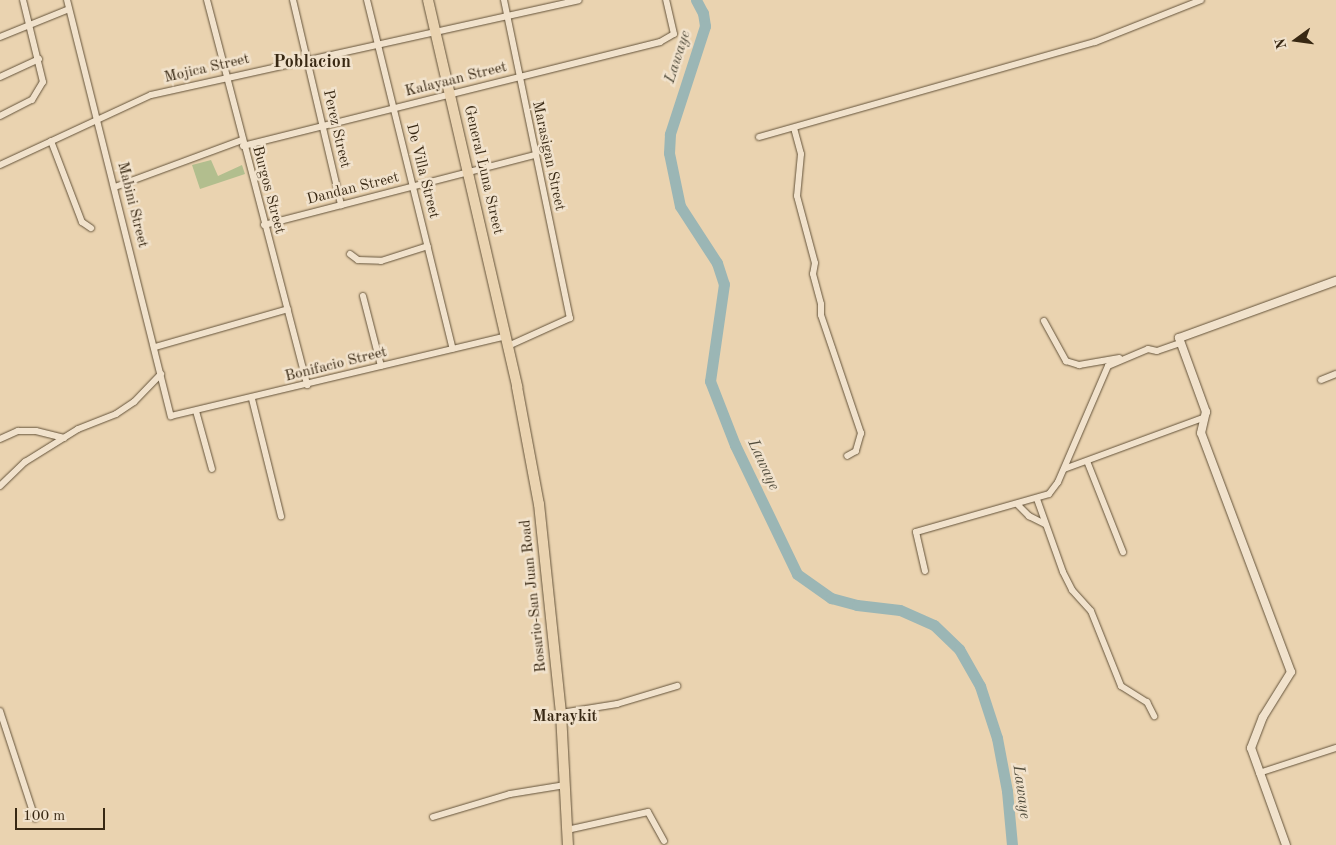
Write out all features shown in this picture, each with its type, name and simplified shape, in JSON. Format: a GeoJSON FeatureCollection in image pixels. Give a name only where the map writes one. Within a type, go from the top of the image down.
{"type":"FeatureCollection","features":[{"type":"Feature","properties":{"kind":"main road","name":"General Luna Street"},"geometry":{"type":"LineString","coordinates":[[428,0],[507,341]]}},
{"type":"Feature","properties":{"kind":"main road","name":"Rosario-San Juan Road"},"geometry":{"type":"LineString","coordinates":[[507,341],[543,529],[561,713],[568,845]]}},
{"type":"Feature","properties":{"kind":"street"},"geometry":{"type":"LineString","coordinates":[[0,116],[32,100],[40,92],[43,82],[30,24],[22,0]]}},
{"type":"Feature","properties":{"kind":"street","name":"Mabini Street"},"geometry":{"type":"LineString","coordinates":[[67,0],[171,416]]}},
{"type":"Feature","properties":{"kind":"street","name":"Burgos Street"},"geometry":{"type":"LineString","coordinates":[[207,0],[306,385]]}},
{"type":"Feature","properties":{"kind":"street","name":"Perez Street"},"geometry":{"type":"LineString","coordinates":[[293,0],[341,206]]}},
{"type":"Feature","properties":{"kind":"street","name":"De Villa Street"},"geometry":{"type":"LineString","coordinates":[[367,0],[453,349]]}},
{"type":"Feature","properties":{"kind":"street","name":"Marasigan Street"},"geometry":{"type":"LineString","coordinates":[[504,0],[570,318]]}},
{"type":"Feature","properties":{"kind":"street","name":"Mojica Street"},"geometry":{"type":"LineString","coordinates":[[0,165],[151,95],[307,58],[579,0]]}},
{"type":"Feature","properties":{"kind":"street","name":"Kalayaan Street"},"geometry":{"type":"LineString","coordinates":[[115,187],[243,143],[323,127],[660,42],[674,34],[666,0]]}},
{"type":"Feature","properties":{"kind":"street"},"geometry":{"type":"LineString","coordinates":[[759,137],[1095,42],[1201,0]]}},
{"type":"Feature","properties":{"kind":"street"},"geometry":{"type":"LineString","coordinates":[[0,37],[69,9]]}},
{"type":"Feature","properties":{"kind":"street"},"geometry":{"type":"LineString","coordinates":[[0,77],[38,59]]}},
{"type":"Feature","properties":{"kind":"street"},"geometry":{"type":"LineString","coordinates":[[794,128],[801,154],[797,196],[815,263],[813,274],[822,304],[821,315],[860,433],[856,451],[847,456]]}},
{"type":"Feature","properties":{"kind":"street"},"geometry":{"type":"LineString","coordinates":[[51,141],[82,222],[91,228]]}},
{"type":"Feature","properties":{"kind":"street","name":"Dandan Street"},"geometry":{"type":"LineString","coordinates":[[264,225],[535,155]]}},
{"type":"Feature","properties":{"kind":"street"},"geometry":{"type":"LineString","coordinates":[[350,254],[358,260],[381,261],[428,246]]}},
{"type":"Feature","properties":{"kind":"street"},"geometry":{"type":"LineString","coordinates":[[1286,845],[1250,748],[1263,718],[1291,672],[1200,433],[1205,417],[1201,394],[1179,338],[1336,281]]}},
{"type":"Feature","properties":{"kind":"street"},"geometry":{"type":"LineString","coordinates":[[363,296],[381,366]]}},
{"type":"Feature","properties":{"kind":"street"},"geometry":{"type":"LineString","coordinates":[[155,347],[288,310]]}},
{"type":"Feature","properties":{"kind":"street","name":"Bonifacio Street"},"geometry":{"type":"LineString","coordinates":[[171,416],[252,399],[453,349],[507,341],[570,318]]}},
{"type":"Feature","properties":{"kind":"street"},"geometry":{"type":"LineString","coordinates":[[1044,321],[1066,361],[1079,365],[1123,358]]}},
{"type":"Feature","properties":{"kind":"street"},"geometry":{"type":"LineString","coordinates":[[925,571],[916,532],[1018,505],[1049,494],[1064,469],[1108,366],[1148,349],[1157,351],[1180,342]]}},
{"type":"Feature","properties":{"kind":"street"},"geometry":{"type":"LineString","coordinates":[[0,486],[25,462],[64,438],[134,402],[161,374]]}},
{"type":"Feature","properties":{"kind":"street"},"geometry":{"type":"LineString","coordinates":[[1321,380],[1336,374]]}},
{"type":"Feature","properties":{"kind":"street"},"geometry":{"type":"LineString","coordinates":[[252,399],[282,516]]}},
{"type":"Feature","properties":{"kind":"street"},"geometry":{"type":"LineString","coordinates":[[196,411],[212,470]]}},
{"type":"Feature","properties":{"kind":"street"},"geometry":{"type":"LineString","coordinates":[[1064,469],[1205,417]]}},
{"type":"Feature","properties":{"kind":"street"},"geometry":{"type":"LineString","coordinates":[[0,439],[18,432],[36,431],[64,438]]}},
{"type":"Feature","properties":{"kind":"street"},"geometry":{"type":"LineString","coordinates":[[1087,461],[1123,552]]}},
{"type":"Feature","properties":{"kind":"street"},"geometry":{"type":"LineString","coordinates":[[1037,499],[1045,524],[1072,590],[1092,611],[1122,686],[1147,702],[1154,716]]}},
{"type":"Feature","properties":{"kind":"street"},"geometry":{"type":"LineString","coordinates":[[1018,505],[1030,516],[1045,524]]}},
{"type":"Feature","properties":{"kind":"street"},"geometry":{"type":"LineString","coordinates":[[561,713],[617,704],[677,686]]}},
{"type":"Feature","properties":{"kind":"street"},"geometry":{"type":"LineString","coordinates":[[0,711],[35,818]]}},
{"type":"Feature","properties":{"kind":"street"},"geometry":{"type":"LineString","coordinates":[[1259,773],[1336,748]]}},
{"type":"Feature","properties":{"kind":"street"},"geometry":{"type":"LineString","coordinates":[[433,817],[510,794],[565,785]]}},
{"type":"Feature","properties":{"kind":"street"},"geometry":{"type":"LineString","coordinates":[[567,830],[648,812],[664,841]]}},
{"type":"Feature","properties":{"kind":"green space"},"geometry":{"type":"Polygon","coordinates":[[[211,160],[218,176],[242,165],[245,174],[200,189],[192,165],[211,160]]]}},
{"type":"Feature","properties":{"kind":"waterway","name":"Lawaye"},"geometry":{"type":"LineString","coordinates":[[696,0],[703,13],[705,26],[670,134],[669,153],[680,206],[717,263],[724,284],[710,381],[735,445],[797,574],[831,598],[857,605],[900,610],[934,625],[959,649],[980,686],[997,738],[1007,791],[1012,845]]}},
{"type":"Feature","properties":{"kind":"district","name":"Poblacion"},"geometry":{"type":"Point","coordinates":[312,62]}},
{"type":"Feature","properties":{"kind":"district","name":"Maraykit"},"geometry":{"type":"Point","coordinates":[565,717]}}]}
